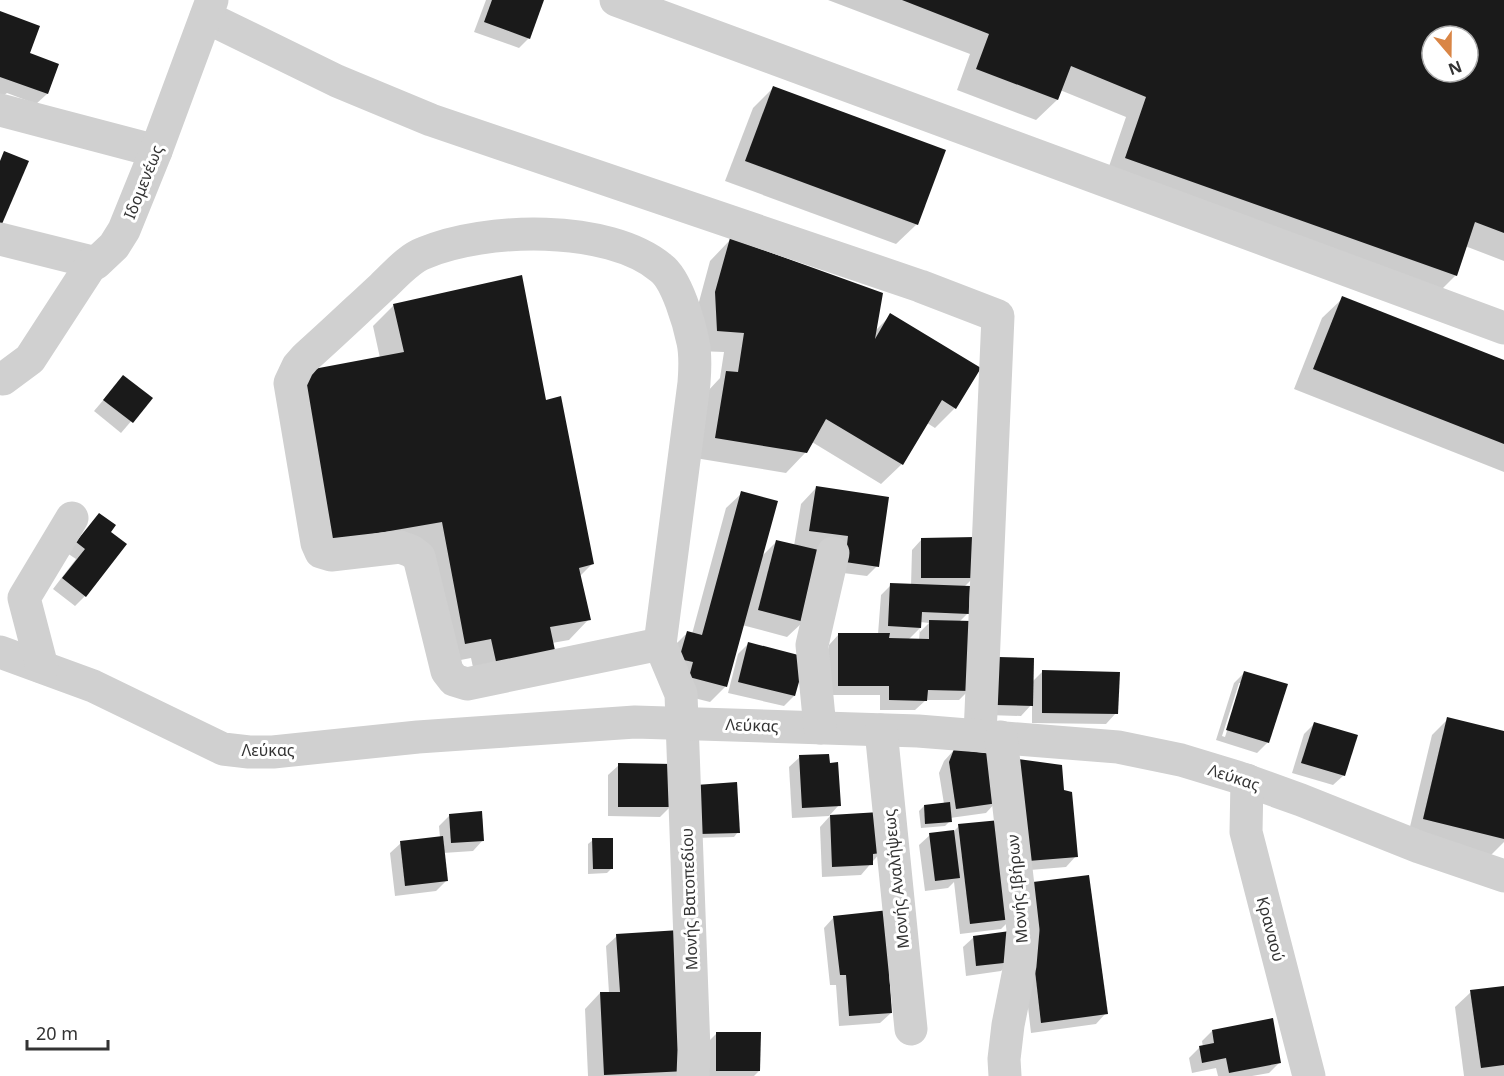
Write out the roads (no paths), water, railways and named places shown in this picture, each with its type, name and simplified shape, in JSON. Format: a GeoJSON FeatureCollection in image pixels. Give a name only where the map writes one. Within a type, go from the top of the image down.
{"type":"FeatureCollection","features":[{"type":"Feature","properties":{"kind":"street"},"geometry":{"type":"LineString","coordinates":[[616,0],[1504,327]]}},
{"type":"Feature","properties":{"kind":"street","name":"Ιδομενέως"},"geometry":{"type":"LineString","coordinates":[[3,379],[30,359],[93,262],[96,263],[105,255],[124,230],[209,9]]}},
{"type":"Feature","properties":{"kind":"street","name":"Μονής Ιβήρων"},"geometry":{"type":"LineString","coordinates":[[209,9],[337,81],[431,120],[920,286],[998,316],[990,736],[1023,930],[1020,965],[1008,1025],[1004,1059],[1005,1076]]}},
{"type":"Feature","properties":{"kind":"street"},"geometry":{"type":"LineString","coordinates":[[0,110],[156,151]]}},
{"type":"Feature","properties":{"kind":"street"},"geometry":{"type":"LineString","coordinates":[[523,234],[555,235],[611,243],[642,256],[668,274],[687,322],[693,343],[695,365],[660,644],[467,684],[454,680],[447,671],[419,557],[411,550],[400,547],[332,555],[321,552],[317,543],[290,383],[304,358],[413,258],[445,246],[475,240],[523,234]]}},
{"type":"Feature","properties":{"kind":"street"},"geometry":{"type":"LineString","coordinates":[[0,239],[93,262]]}},
{"type":"Feature","properties":{"kind":"street"},"geometry":{"type":"LineString","coordinates":[[42,667],[24,598],[72,518]]}},
{"type":"Feature","properties":{"kind":"street"},"geometry":{"type":"LineString","coordinates":[[820,728],[812,645],[833,553]]}},
{"type":"Feature","properties":{"kind":"street","name":"Μονής Βατοπεδίου"},"geometry":{"type":"LineString","coordinates":[[660,644],[681,694],[694,1050],[693,1076]]}},
{"type":"Feature","properties":{"kind":"street","name":"Λεύκας"},"geometry":{"type":"LineString","coordinates":[[0,652],[116,697],[223,749],[249,752],[284,752],[390,739],[635,722],[881,730],[990,736],[1118,747],[1181,760],[1247,780],[1504,876]]}},
{"type":"Feature","properties":{"kind":"street","name":"Μονής Αναλήψεως"},"geometry":{"type":"LineString","coordinates":[[881,730],[911,1029]]}},
{"type":"Feature","properties":{"kind":"street","name":"Κραναού"},"geometry":{"type":"LineString","coordinates":[[1247,780],[1246,831],[1309,1076]]}}]}
